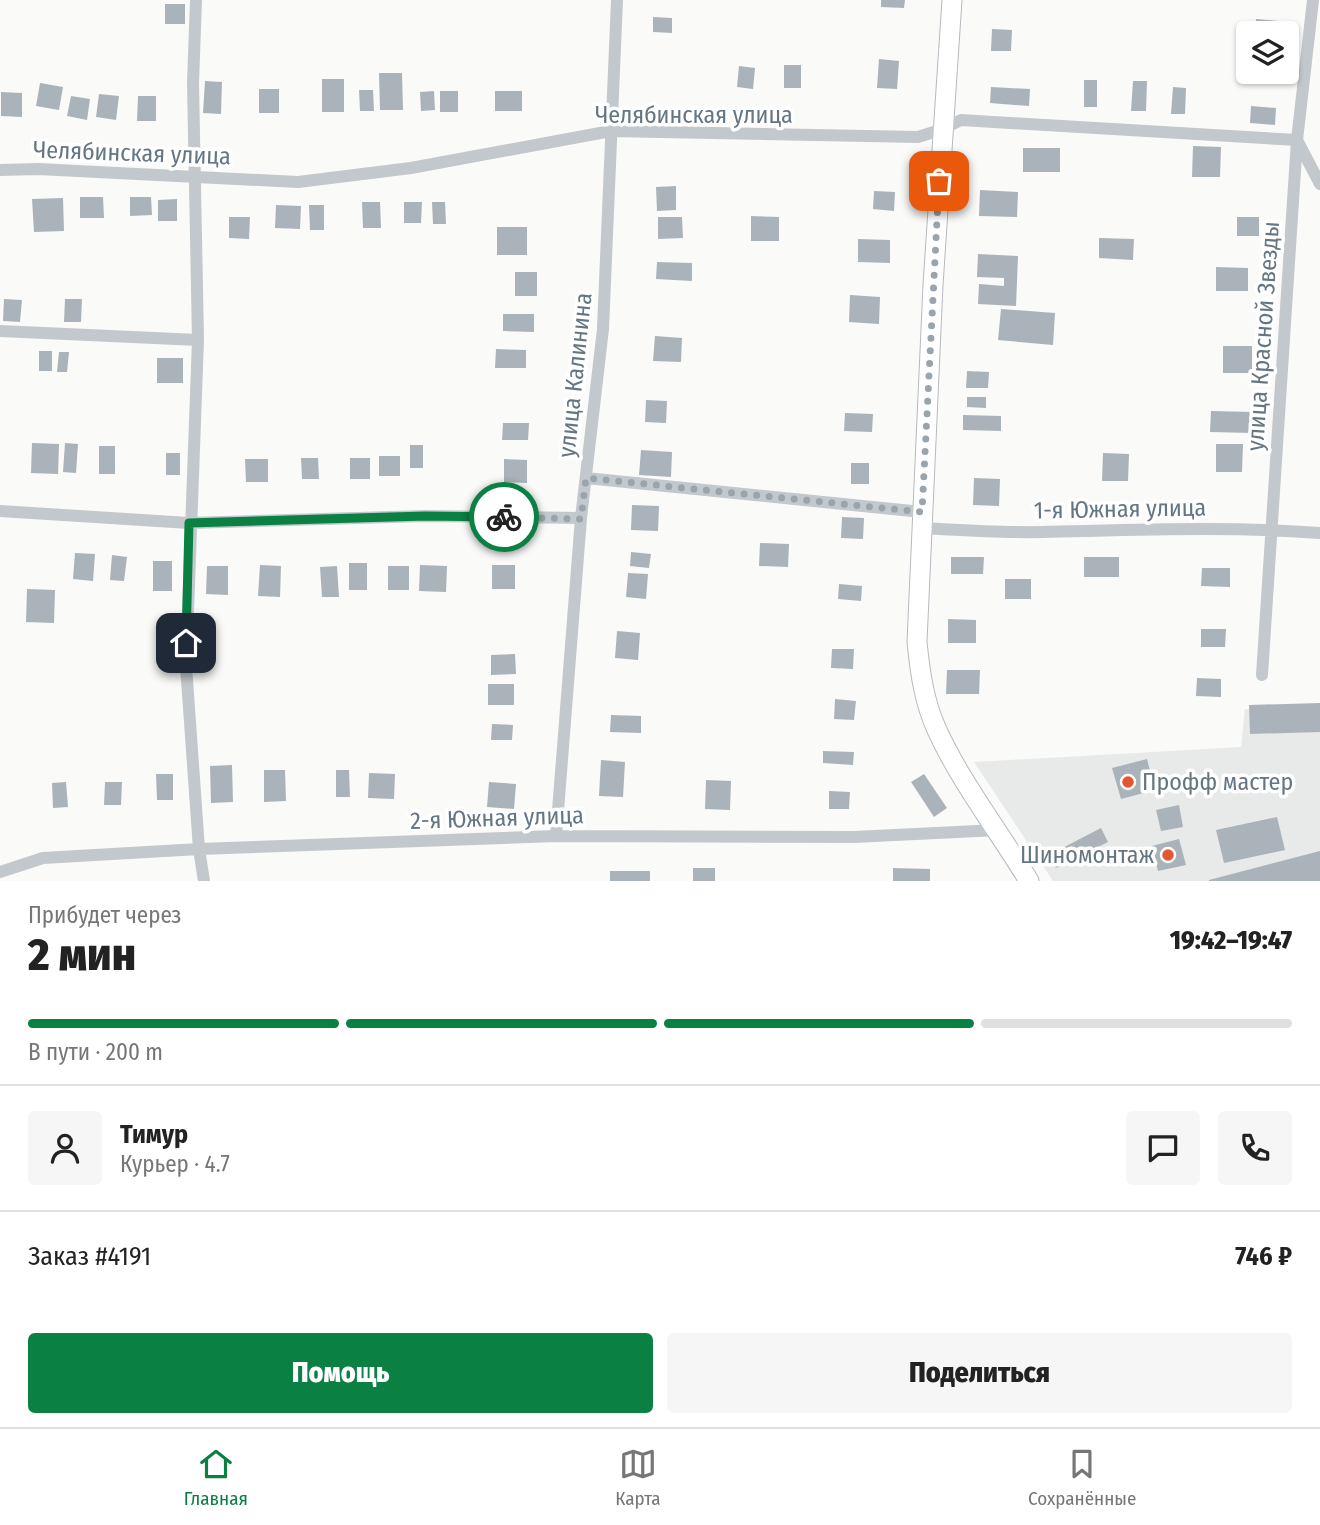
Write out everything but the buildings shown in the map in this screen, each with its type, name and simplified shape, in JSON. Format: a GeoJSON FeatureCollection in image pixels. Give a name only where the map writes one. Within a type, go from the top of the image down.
{"type":"FeatureCollection","features":[{"type":"Feature","properties":{"kind":"main road"},"geometry":{"type":"LineString","coordinates":[[952,0],[921,520],[917,642],[920,674],[937,730],[961,773],[1030,881]]}},
{"type":"Feature","properties":{"kind":"street"},"geometry":{"type":"LineString","coordinates":[[196,0],[192,83],[198,340],[189,523],[186,666],[199,849],[204,881]]}},
{"type":"Feature","properties":{"kind":"street","name":"улица Калинина"},"geometry":{"type":"LineString","coordinates":[[556,836],[581,519],[603,329],[617,0]]}},
{"type":"Feature","properties":{"kind":"street","name":"улица Красной Звезды"},"geometry":{"type":"LineString","coordinates":[[1262,676],[1297,140],[1312,0]]}},
{"type":"Feature","properties":{"kind":"street","name":"Челябинская улица"},"geometry":{"type":"LineString","coordinates":[[0,170],[193,175],[298,182],[411,168],[611,131],[918,137],[961,120],[1297,140]]}},
{"type":"Feature","properties":{"kind":"street"},"geometry":{"type":"LineString","coordinates":[[1297,140],[1320,184]]}},
{"type":"Feature","properties":{"kind":"street"},"geometry":{"type":"LineString","coordinates":[[0,331],[198,340]]}},
{"type":"Feature","properties":{"kind":"street","name":"1-я Южная улица"},"geometry":{"type":"LineString","coordinates":[[586,478],[921,520],[1041,532],[1123,528],[1271,529],[1320,533]]}},
{"type":"Feature","properties":{"kind":"street"},"geometry":{"type":"LineString","coordinates":[[0,511],[189,523],[425,516],[581,519]]}},
{"type":"Feature","properties":{"kind":"street","name":"2-я Южная улица"},"geometry":{"type":"LineString","coordinates":[[0,872],[43,858],[199,849],[556,836],[854,837],[998,830]]}},
{"type":"Feature","properties":{"kind":"shaded area"},"geometry":{"type":"Polygon","coordinates":[[[1245,709],[1320,709],[1320,881],[1053,881],[974,762],[1241,747],[1245,709]]]}},
{"type":"Feature","properties":{"kind":"way so far"},"geometry":{"type":"LineString","coordinates":[[504,517],[581,519],[586,478],[922,512],[939,181]]}},
{"type":"Feature","properties":{"kind":"place","name":"Профф мастер"},"geometry":{"type":"Point","coordinates":[1128,782]}},
{"type":"Feature","properties":{"kind":"place","name":"Шиномонтаж"},"geometry":{"type":"Point","coordinates":[1168,855]}},
{"type":"Feature","properties":{"kind":"route"},"geometry":{"type":"LineString","coordinates":[[186,643],[189,523],[425,516],[504,517]]}}]}
